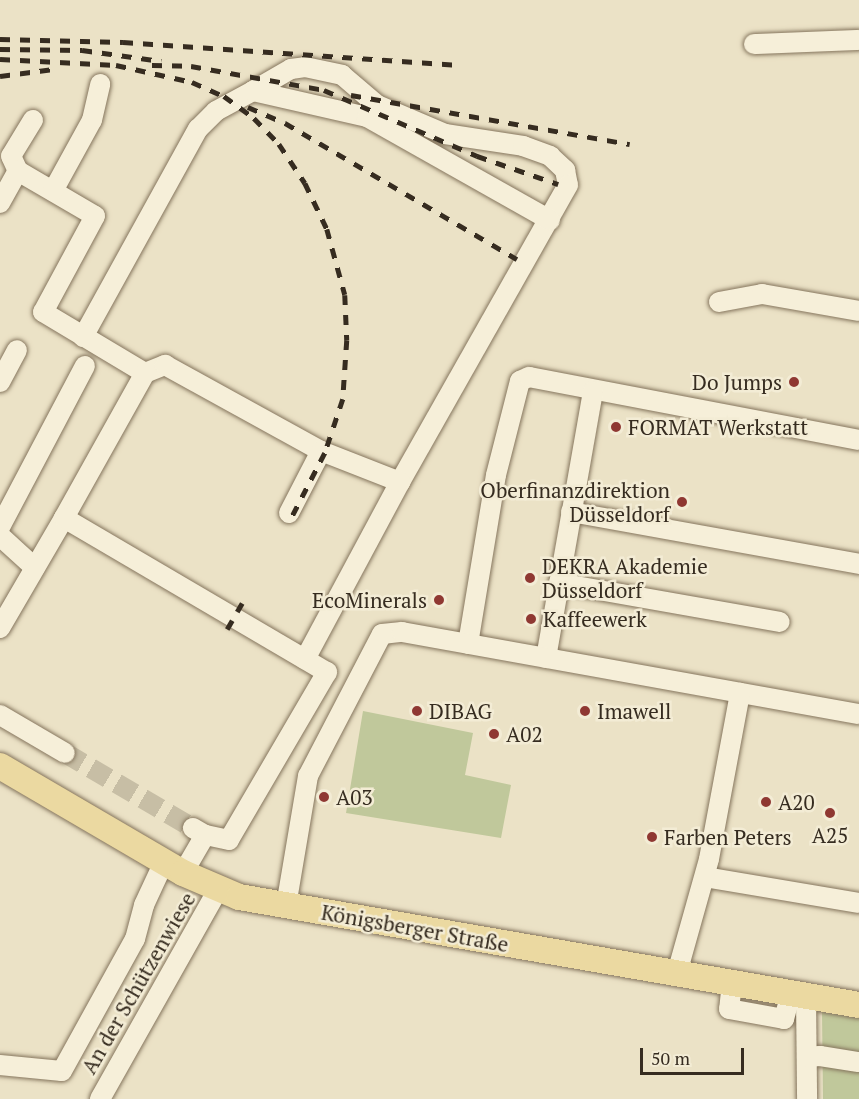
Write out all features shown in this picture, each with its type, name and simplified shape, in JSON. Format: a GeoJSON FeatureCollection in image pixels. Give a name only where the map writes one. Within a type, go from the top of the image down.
{"type":"FeatureCollection","features":[{"type":"Feature","properties":{"kind":"main road","name":"Königsberger Straße"},"geometry":{"type":"LineString","coordinates":[[0,766],[174,868],[218,890],[286,906],[859,1005]]}},
{"type":"Feature","properties":{"kind":"street"},"geometry":{"type":"LineString","coordinates":[[754,44],[859,40]]}},
{"type":"Feature","properties":{"kind":"street"},"geometry":{"type":"LineString","coordinates":[[83,337],[198,129],[216,111],[291,69],[322,70],[351,80],[377,105],[445,134],[538,150],[560,163],[567,178],[566,192],[399,482],[305,659]]}},
{"type":"Feature","properties":{"kind":"street"},"geometry":{"type":"LineString","coordinates":[[53,191],[92,120],[100,84]]}},
{"type":"Feature","properties":{"kind":"street"},"geometry":{"type":"LineString","coordinates":[[253,91],[367,117],[550,220]]}},
{"type":"Feature","properties":{"kind":"street"},"geometry":{"type":"LineString","coordinates":[[33,120],[11,156],[18,171],[96,216],[43,312],[145,373]]}},
{"type":"Feature","properties":{"kind":"street"},"geometry":{"type":"LineString","coordinates":[[0,203],[18,171]]}},
{"type":"Feature","properties":{"kind":"street"},"geometry":{"type":"LineString","coordinates":[[719,302],[762,294],[859,311]]}},
{"type":"Feature","properties":{"kind":"street"},"geometry":{"type":"LineString","coordinates":[[0,382],[9,357]]}},
{"type":"Feature","properties":{"kind":"street"},"geometry":{"type":"LineString","coordinates":[[0,627],[64,519],[145,373],[165,365],[321,451],[399,482]]}},
{"type":"Feature","properties":{"kind":"street"},"geometry":{"type":"LineString","coordinates":[[0,527],[85,366]]}},
{"type":"Feature","properties":{"kind":"street"},"geometry":{"type":"LineString","coordinates":[[468,644],[496,475],[520,381],[529,377],[859,440]]}},
{"type":"Feature","properties":{"kind":"street"},"geometry":{"type":"LineString","coordinates":[[546,658],[593,391]]}},
{"type":"Feature","properties":{"kind":"street"},"geometry":{"type":"LineString","coordinates":[[290,513],[321,451]]}},
{"type":"Feature","properties":{"kind":"street"},"geometry":{"type":"LineString","coordinates":[[571,512],[859,564]]}},
{"type":"Feature","properties":{"kind":"street"},"geometry":{"type":"LineString","coordinates":[[0,1065],[62,1071],[135,939],[144,905],[174,868],[199,831],[229,840],[327,672],[64,519]]}},
{"type":"Feature","properties":{"kind":"street"},"geometry":{"type":"LineString","coordinates":[[0,536],[35,568]]}},
{"type":"Feature","properties":{"kind":"street"},"geometry":{"type":"LineString","coordinates":[[559,583],[780,622]]}},
{"type":"Feature","properties":{"kind":"street"},"geometry":{"type":"LineString","coordinates":[[286,906],[308,776],[376,639],[392,631],[859,714]]}},
{"type":"Feature","properties":{"kind":"street"},"geometry":{"type":"LineString","coordinates":[[678,973],[705,877],[740,693]]}},
{"type":"Feature","properties":{"kind":"street"},"geometry":{"type":"LineString","coordinates":[[0,715],[65,753]]}},
{"type":"Feature","properties":{"kind":"street"},"geometry":{"type":"LineString","coordinates":[[705,877],[859,903]]}},
{"type":"Feature","properties":{"kind":"street","name":"An der Schützenwiese"},"geometry":{"type":"LineString","coordinates":[[100,1099],[218,890]]}},
{"type":"Feature","properties":{"kind":"street"},"geometry":{"type":"LineString","coordinates":[[798,994],[807,1057],[807,1099]]}},
{"type":"Feature","properties":{"kind":"street"},"geometry":{"type":"LineString","coordinates":[[807,1057],[820,1056],[859,1062]]}},
{"type":"Feature","properties":{"kind":"green space"},"geometry":{"type":"Polygon","coordinates":[[[363,711],[473,733],[465,775],[511,785],[501,838],[346,813],[363,711]]]}},
{"type":"Feature","properties":{"kind":"green space"},"geometry":{"type":"Polygon","coordinates":[[[822,1012],[859,1018],[859,1099],[823,1099],[822,1012]]]}},
{"type":"Feature","properties":{"kind":"tunnel"},"geometry":{"type":"LineString","coordinates":[[65,753],[193,828]]}},
{"type":"Feature","properties":{"kind":"railway"},"geometry":{"type":"LineString","coordinates":[[0,39],[123,42],[459,65]]}},
{"type":"Feature","properties":{"kind":"railway"},"geometry":{"type":"LineString","coordinates":[[0,49],[82,50],[161,61]]}},
{"type":"Feature","properties":{"kind":"railway"},"geometry":{"type":"LineString","coordinates":[[0,59],[116,65],[192,82],[224,96],[254,118],[279,144],[305,183],[327,229],[345,295],[347,340],[343,399],[325,453],[291,519]]}},
{"type":"Feature","properties":{"kind":"railway"},"geometry":{"type":"LineString","coordinates":[[152,65],[191,66],[324,90],[477,156],[558,184]]}},
{"type":"Feature","properties":{"kind":"railway"},"geometry":{"type":"LineString","coordinates":[[0,76],[54,69]]}},
{"type":"Feature","properties":{"kind":"railway"},"geometry":{"type":"LineString","coordinates":[[351,95],[630,144]]}},
{"type":"Feature","properties":{"kind":"railway"},"geometry":{"type":"LineString","coordinates":[[248,107],[285,123],[517,259]]}},
{"type":"Feature","properties":{"kind":"railway"},"geometry":{"type":"LineString","coordinates":[[227,629],[242,603]]}},
{"type":"Feature","properties":{"kind":"place","name":"Do Jumps"},"geometry":{"type":"Point","coordinates":[794,382]}},
{"type":"Feature","properties":{"kind":"place","name":"FORMAT Werkstatt"},"geometry":{"type":"Point","coordinates":[616,427]}},
{"type":"Feature","properties":{"kind":"place","name":"Oberfinanzdirektion Düsseldorf"},"geometry":{"type":"Point","coordinates":[682,502]}},
{"type":"Feature","properties":{"kind":"place","name":"DEKRA Akademie Düsseldorf"},"geometry":{"type":"Point","coordinates":[530,578]}},
{"type":"Feature","properties":{"kind":"place","name":"EcoMinerals"},"geometry":{"type":"Point","coordinates":[439,600]}},
{"type":"Feature","properties":{"kind":"place","name":"Kaffeewerk"},"geometry":{"type":"Point","coordinates":[531,619]}},
{"type":"Feature","properties":{"kind":"place","name":"DIBAG"},"geometry":{"type":"Point","coordinates":[417,711]}},
{"type":"Feature","properties":{"kind":"place","name":"Imawell"},"geometry":{"type":"Point","coordinates":[585,711]}},
{"type":"Feature","properties":{"kind":"place","name":"A02"},"geometry":{"type":"Point","coordinates":[494,734]}},
{"type":"Feature","properties":{"kind":"place","name":"A03"},"geometry":{"type":"Point","coordinates":[324,797]}},
{"type":"Feature","properties":{"kind":"place","name":"A20"},"geometry":{"type":"Point","coordinates":[766,802]}},
{"type":"Feature","properties":{"kind":"place","name":"A25"},"geometry":{"type":"Point","coordinates":[830,813]}},
{"type":"Feature","properties":{"kind":"place","name":"Farben Peters"},"geometry":{"type":"Point","coordinates":[652,837]}}]}
